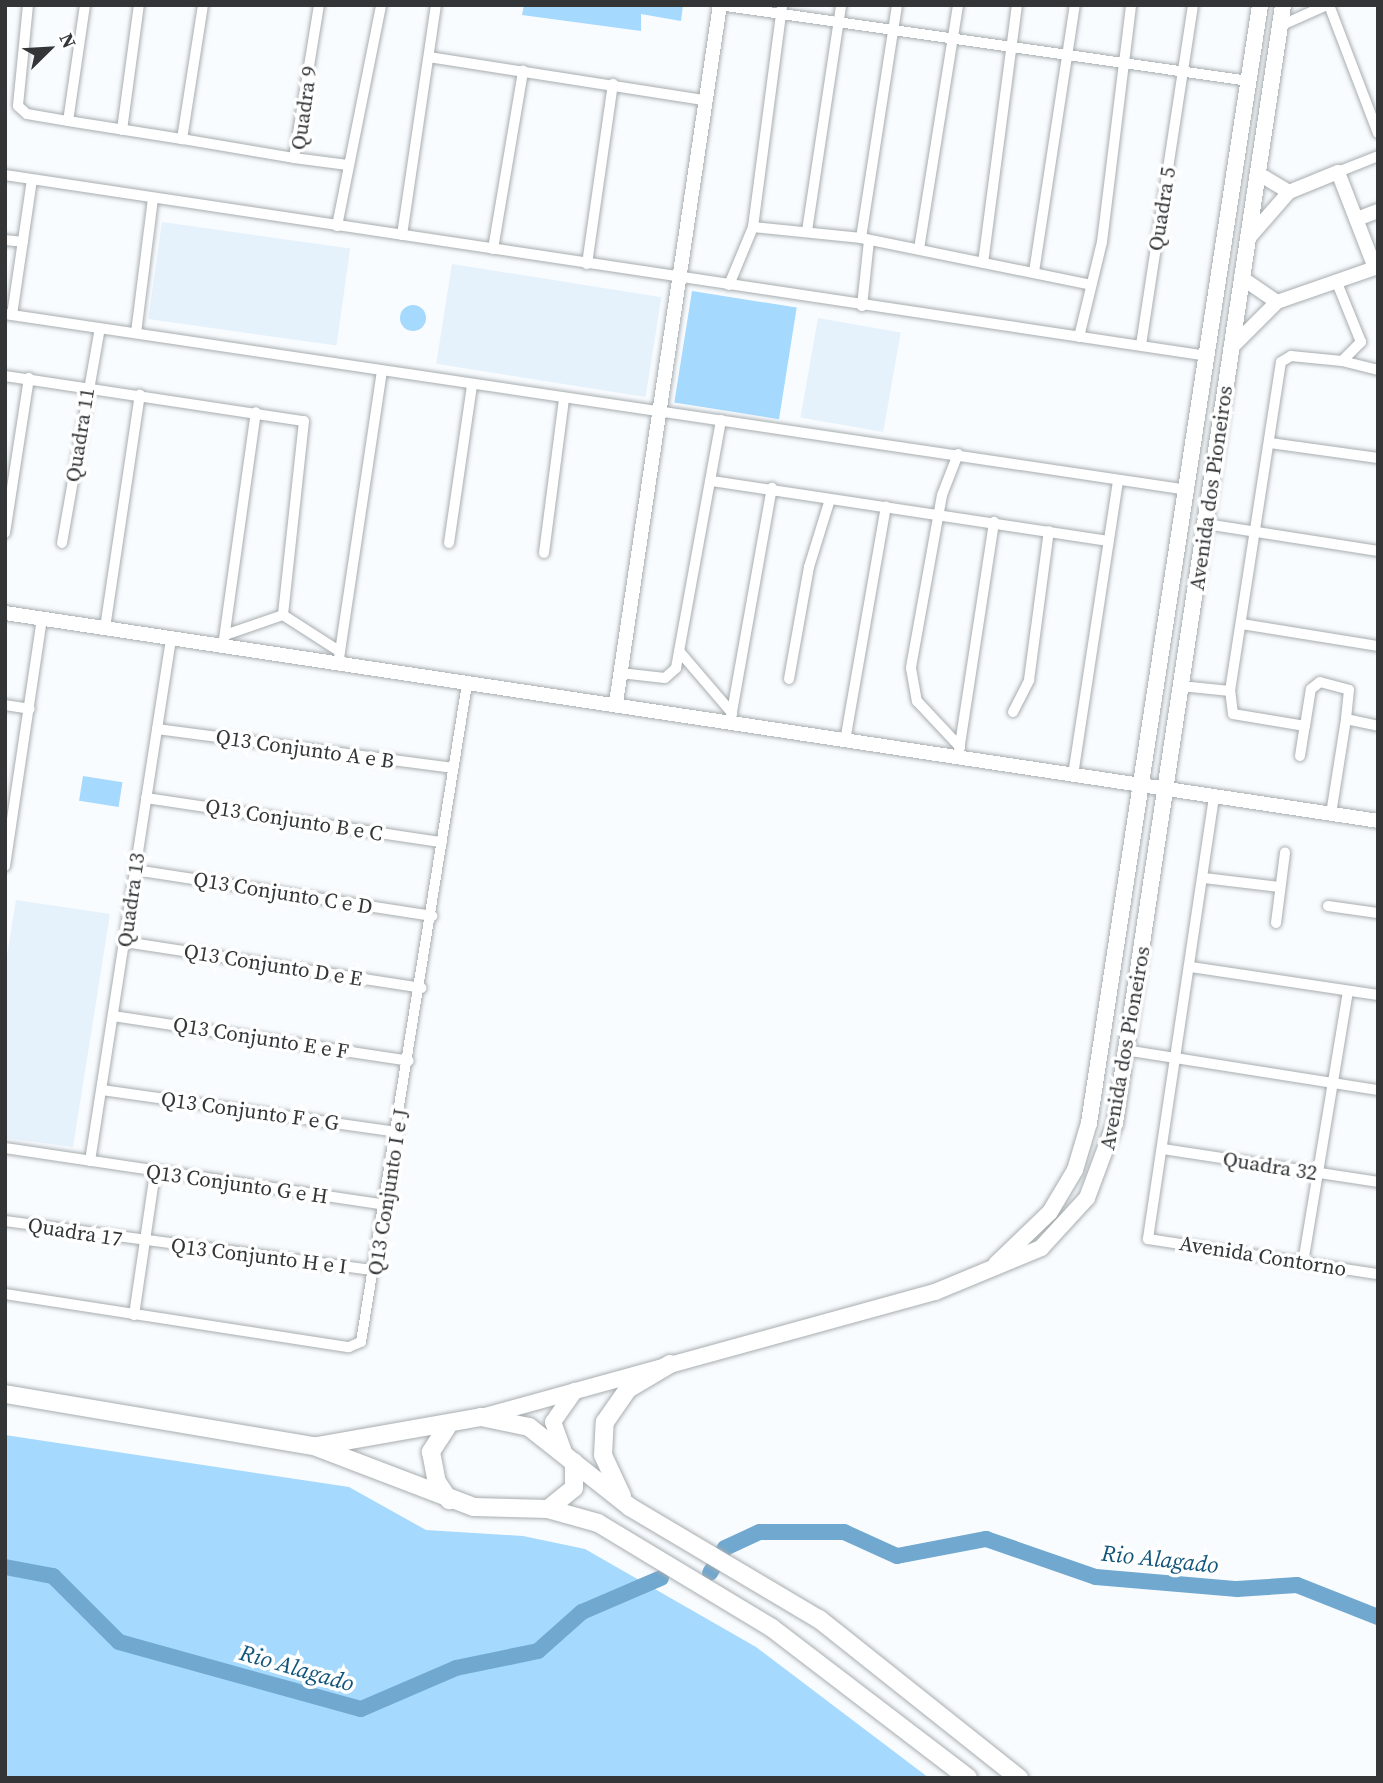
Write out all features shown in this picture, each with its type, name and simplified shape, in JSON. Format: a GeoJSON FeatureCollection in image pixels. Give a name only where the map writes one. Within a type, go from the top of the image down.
{"type":"FeatureCollection","features":[{"type":"Feature","properties":{"kind":"highway"},"geometry":{"type":"LineString","coordinates":[[631,1507],[606,1467],[605,1422],[628,1389],[670,1364]]}},
{"type":"Feature","properties":{"kind":"highway"},"geometry":{"type":"LineString","coordinates":[[5,1388],[28,1398]]}},
{"type":"Feature","properties":{"kind":"highway"},"geometry":{"type":"LineString","coordinates":[[5,1394],[314,1447],[449,1500],[548,1509],[626,1536],[697,1580],[887,1712],[968,1778]]}},
{"type":"Feature","properties":{"kind":"highway"},"geometry":{"type":"LineString","coordinates":[[314,1447],[447,1427],[481,1416],[529,1427],[631,1507],[742,1571],[845,1638],[1019,1778]]}},
{"type":"Feature","properties":{"kind":"highway"},"geometry":{"type":"LineString","coordinates":[[447,1427],[436,1440],[431,1466],[449,1500]]}},
{"type":"Feature","properties":{"kind":"highway"},"geometry":{"type":"LineString","coordinates":[[548,1509],[574,1488],[569,1457]]}},
{"type":"Feature","properties":{"kind":"main road","name":"Avenida dos Pioneiros"},"geometry":{"type":"LineString","coordinates":[[986,1272],[1050,1212],[1075,1170],[1089,1123],[1168,629],[1260,5]]}},
{"type":"Feature","properties":{"kind":"main road","name":"Avenida dos Pioneiros"},"geometry":{"type":"LineString","coordinates":[[986,1272],[1053,1240],[1099,1177],[1125,1050],[1146,925],[1283,5]]}},
{"type":"Feature","properties":{"kind":"main road"},"geometry":{"type":"LineString","coordinates":[[1219,283],[1229,296],[1241,286]]}},
{"type":"Feature","properties":{"kind":"main road"},"geometry":{"type":"LineString","coordinates":[[1171,609],[1191,622]]}},
{"type":"Feature","properties":{"kind":"main road"},"geometry":{"type":"LineString","coordinates":[[1168,629],[1191,622]]}},
{"type":"Feature","properties":{"kind":"main road"},"geometry":{"type":"LineString","coordinates":[[1122,919],[1146,925]]}},
{"type":"Feature","properties":{"kind":"main road"},"geometry":{"type":"LineString","coordinates":[[1075,1170],[1099,1177]]}},
{"type":"Feature","properties":{"kind":"main road"},"geometry":{"type":"LineString","coordinates":[[481,1416],[935,1292],[986,1272]]}},
{"type":"Feature","properties":{"kind":"main road"},"geometry":{"type":"LineString","coordinates":[[569,1457],[553,1422],[575,1390]]}},
{"type":"Feature","properties":{"kind":"street"},"geometry":{"type":"LineString","coordinates":[[28,5],[18,106],[27,114],[294,158]]}},
{"type":"Feature","properties":{"kind":"street"},"geometry":{"type":"LineString","coordinates":[[68,121],[85,5]]}},
{"type":"Feature","properties":{"kind":"street"},"geometry":{"type":"LineString","coordinates":[[122,130],[139,5]]}},
{"type":"Feature","properties":{"kind":"street"},"geometry":{"type":"LineString","coordinates":[[182,139],[203,5]]}},
{"type":"Feature","properties":{"kind":"street","name":"Quadra 9"},"geometry":{"type":"LineString","coordinates":[[319,5],[294,158],[348,165]]}},
{"type":"Feature","properties":{"kind":"street"},"geometry":{"type":"LineString","coordinates":[[337,226],[381,5]]}},
{"type":"Feature","properties":{"kind":"street"},"geometry":{"type":"LineString","coordinates":[[402,234],[436,5]]}},
{"type":"Feature","properties":{"kind":"street"},"geometry":{"type":"LineString","coordinates":[[615,703],[720,5],[781,8],[1183,74],[1249,81]]}},
{"type":"Feature","properties":{"kind":"street"},"geometry":{"type":"LineString","coordinates":[[807,231],[841,5]]}},
{"type":"Feature","properties":{"kind":"street"},"geometry":{"type":"LineString","coordinates":[[862,306],[865,239],[897,5]]}},
{"type":"Feature","properties":{"kind":"street"},"geometry":{"type":"LineString","coordinates":[[919,249],[958,5]]}},
{"type":"Feature","properties":{"kind":"street"},"geometry":{"type":"LineString","coordinates":[[983,263],[1017,5]]}},
{"type":"Feature","properties":{"kind":"street"},"geometry":{"type":"LineString","coordinates":[[1034,272],[1075,5]]}},
{"type":"Feature","properties":{"kind":"street"},"geometry":{"type":"LineString","coordinates":[[1079,337],[1091,285],[1131,5]]}},
{"type":"Feature","properties":{"kind":"street","name":"Quadra 5"},"geometry":{"type":"LineString","coordinates":[[1141,345],[1193,5]]}},
{"type":"Feature","properties":{"kind":"street"},"geometry":{"type":"LineString","coordinates":[[1280,26],[1328,5],[1378,133]]}},
{"type":"Feature","properties":{"kind":"street"},"geometry":{"type":"LineString","coordinates":[[729,285],[753,228],[781,8]]}},
{"type":"Feature","properties":{"kind":"street"},"geometry":{"type":"LineString","coordinates":[[429,57],[705,100]]}},
{"type":"Feature","properties":{"kind":"street"},"geometry":{"type":"LineString","coordinates":[[493,249],[523,71]]}},
{"type":"Feature","properties":{"kind":"street"},"geometry":{"type":"LineString","coordinates":[[587,264],[613,84]]}},
{"type":"Feature","properties":{"kind":"street"},"geometry":{"type":"LineString","coordinates":[[1248,240],[1289,192],[1378,156]]}},
{"type":"Feature","properties":{"kind":"street"},"geometry":{"type":"LineString","coordinates":[[1232,348],[1277,302],[1376,267],[1338,173]]}},
{"type":"Feature","properties":{"kind":"street"},"geometry":{"type":"LineString","coordinates":[[1259,174],[1289,192]]}},
{"type":"Feature","properties":{"kind":"street"},"geometry":{"type":"LineString","coordinates":[[5,175],[1208,356]]}},
{"type":"Feature","properties":{"kind":"street"},"geometry":{"type":"LineString","coordinates":[[32,179],[9,314],[657,414],[721,420],[1189,490]]}},
{"type":"Feature","properties":{"kind":"street"},"geometry":{"type":"LineString","coordinates":[[136,333],[153,198]]}},
{"type":"Feature","properties":{"kind":"street"},"geometry":{"type":"LineString","coordinates":[[1357,219],[1378,211]]}},
{"type":"Feature","properties":{"kind":"street"},"geometry":{"type":"LineString","coordinates":[[753,228],[807,231],[865,239],[1091,285]]}},
{"type":"Feature","properties":{"kind":"street"},"geometry":{"type":"LineString","coordinates":[[5,240],[23,242]]}},
{"type":"Feature","properties":{"kind":"street"},"geometry":{"type":"LineString","coordinates":[[1337,283],[1361,342],[1342,361]]}},
{"type":"Feature","properties":{"kind":"street"},"geometry":{"type":"LineString","coordinates":[[1241,286],[1277,302]]}},
{"type":"Feature","properties":{"kind":"street","name":"Quadra 11"},"geometry":{"type":"LineString","coordinates":[[62,543],[100,328]]}},
{"type":"Feature","properties":{"kind":"street"},"geometry":{"type":"LineString","coordinates":[[1305,726],[1233,714],[1230,691],[1258,534],[1283,359],[1342,361],[1378,370]]}},
{"type":"Feature","properties":{"kind":"street"},"geometry":{"type":"LineString","coordinates":[[338,658],[382,372]]}},
{"type":"Feature","properties":{"kind":"street"},"geometry":{"type":"LineString","coordinates":[[5,376],[88,385],[297,417],[306,429],[283,615]]}},
{"type":"Feature","properties":{"kind":"street"},"geometry":{"type":"LineString","coordinates":[[5,533],[29,378]]}},
{"type":"Feature","properties":{"kind":"street"},"geometry":{"type":"LineString","coordinates":[[449,542],[472,385]]}},
{"type":"Feature","properties":{"kind":"street"},"geometry":{"type":"LineString","coordinates":[[105,628],[140,395]]}},
{"type":"Feature","properties":{"kind":"street"},"geometry":{"type":"LineString","coordinates":[[544,553],[564,398]]}},
{"type":"Feature","properties":{"kind":"street"},"geometry":{"type":"LineString","coordinates":[[224,641],[256,412]]}},
{"type":"Feature","properties":{"kind":"street"},"geometry":{"type":"LineString","coordinates":[[620,673],[665,678],[679,651],[721,420]]}},
{"type":"Feature","properties":{"kind":"street"},"geometry":{"type":"LineString","coordinates":[[1270,443],[1378,458]]}},
{"type":"Feature","properties":{"kind":"street"},"geometry":{"type":"LineString","coordinates":[[958,454],[938,514],[911,680],[917,701],[959,752]]}},
{"type":"Feature","properties":{"kind":"street"},"geometry":{"type":"LineString","coordinates":[[712,481],[1108,541]]}},
{"type":"Feature","properties":{"kind":"street"},"geometry":{"type":"LineString","coordinates":[[1073,775],[1118,481]]}},
{"type":"Feature","properties":{"kind":"street"},"geometry":{"type":"LineString","coordinates":[[731,718],[772,488]]}},
{"type":"Feature","properties":{"kind":"street"},"geometry":{"type":"LineString","coordinates":[[789,679],[809,567],[830,499]]}},
{"type":"Feature","properties":{"kind":"street"},"geometry":{"type":"LineString","coordinates":[[845,741],[886,507]]}},
{"type":"Feature","properties":{"kind":"street"},"geometry":{"type":"LineString","coordinates":[[959,752],[994,522]]}},
{"type":"Feature","properties":{"kind":"street"},"geometry":{"type":"LineString","coordinates":[[1206,524],[1378,551]]}},
{"type":"Feature","properties":{"kind":"street"},"geometry":{"type":"LineString","coordinates":[[1013,712],[1029,680],[1049,531]]}},
{"type":"Feature","properties":{"kind":"street"},"geometry":{"type":"LineString","coordinates":[[5,613],[171,639],[224,641],[338,658],[467,684],[731,718],[845,741],[959,752],[1073,775],[1378,821]]}},
{"type":"Feature","properties":{"kind":"street"},"geometry":{"type":"LineString","coordinates":[[283,615],[338,658]]}},
{"type":"Feature","properties":{"kind":"street"},"geometry":{"type":"LineString","coordinates":[[224,641],[283,615]]}},
{"type":"Feature","properties":{"kind":"street"},"geometry":{"type":"LineString","coordinates":[[5,866],[43,619]]}},
{"type":"Feature","properties":{"kind":"street"},"geometry":{"type":"LineString","coordinates":[[1242,624],[1378,646]]}},
{"type":"Feature","properties":{"kind":"street","name":"Quadra 13"},"geometry":{"type":"LineString","coordinates":[[90,1161],[171,639]]}},
{"type":"Feature","properties":{"kind":"street"},"geometry":{"type":"LineString","coordinates":[[679,651],[731,718]]}},
{"type":"Feature","properties":{"kind":"street"},"geometry":{"type":"LineString","coordinates":[[1300,756],[1311,689],[1320,682],[1349,690],[1331,814]]}},
{"type":"Feature","properties":{"kind":"street","name":"Q13 Conjunto I e J"},"geometry":{"type":"LineString","coordinates":[[5,1294],[356,1346],[365,1335],[467,684]]}},
{"type":"Feature","properties":{"kind":"street"},"geometry":{"type":"LineString","coordinates":[[1181,686],[1230,691]]}},
{"type":"Feature","properties":{"kind":"street"},"geometry":{"type":"LineString","coordinates":[[5,705],[30,709]]}},
{"type":"Feature","properties":{"kind":"street"},"geometry":{"type":"LineString","coordinates":[[1346,719],[1378,726]]}},
{"type":"Feature","properties":{"kind":"street","name":"Q13 Conjunto A e B"},"geometry":{"type":"LineString","coordinates":[[157,729],[453,768]]}},
{"type":"Feature","properties":{"kind":"street"},"geometry":{"type":"LineString","coordinates":[[5,778],[19,780]]}},
{"type":"Feature","properties":{"kind":"street"},"geometry":{"type":"LineString","coordinates":[[1163,1149],[1214,797]]}},
{"type":"Feature","properties":{"kind":"street","name":"Q13 Conjunto B e C"},"geometry":{"type":"LineString","coordinates":[[146,798],[442,842]]}},
{"type":"Feature","properties":{"kind":"street"},"geometry":{"type":"LineString","coordinates":[[1276,923],[1285,853]]}},
{"type":"Feature","properties":{"kind":"street","name":"Q13 Conjunto C e D"},"geometry":{"type":"LineString","coordinates":[[135,870],[432,916]]}},
{"type":"Feature","properties":{"kind":"street"},"geometry":{"type":"LineString","coordinates":[[1204,878],[1279,887]]}},
{"type":"Feature","properties":{"kind":"street"},"geometry":{"type":"LineString","coordinates":[[1328,906],[1378,913]]}},
{"type":"Feature","properties":{"kind":"street","name":"Q13 Conjunto D e E"},"geometry":{"type":"LineString","coordinates":[[125,942],[421,988]]}},
{"type":"Feature","properties":{"kind":"street"},"geometry":{"type":"LineString","coordinates":[[1191,967],[1378,995]]}},
{"type":"Feature","properties":{"kind":"street"},"geometry":{"type":"LineString","coordinates":[[1303,1263],[1320,1174],[1348,992]]}},
{"type":"Feature","properties":{"kind":"street","name":"Q13 Conjunto E e F"},"geometry":{"type":"LineString","coordinates":[[113,1016],[409,1061]]}},
{"type":"Feature","properties":{"kind":"street"},"geometry":{"type":"LineString","coordinates":[[1125,1050],[1378,1090]]}},
{"type":"Feature","properties":{"kind":"street","name":"Q13 Conjunto F e G"},"geometry":{"type":"LineString","coordinates":[[102,1090],[398,1132]]}},
{"type":"Feature","properties":{"kind":"street","name":"Q13 Conjunto G e H"},"geometry":{"type":"LineString","coordinates":[[5,1148],[385,1205]]}},
{"type":"Feature","properties":{"kind":"street","name":"Quadra 32"},"geometry":{"type":"LineString","coordinates":[[1163,1149],[1378,1182]]}},
{"type":"Feature","properties":{"kind":"street","name":"Avenida Contorno"},"geometry":{"type":"LineString","coordinates":[[1163,1149],[1148,1238],[1378,1274]]}},
{"type":"Feature","properties":{"kind":"street"},"geometry":{"type":"LineString","coordinates":[[134,1315],[155,1172]]}},
{"type":"Feature","properties":{"kind":"street","name":"Quadra 17"},"geometry":{"type":"LineString","coordinates":[[5,1221],[144,1242]]}},
{"type":"Feature","properties":{"kind":"street","name":"Q13 Conjunto H e I"},"geometry":{"type":"LineString","coordinates":[[144,1242],[374,1270]]}},
{"type":"Feature","properties":{"kind":"shaded area"},"geometry":{"type":"Polygon","coordinates":[[[524,5],[683,5],[681,21],[641,14],[641,31],[522,15],[524,5]]]}},
{"type":"Feature","properties":{"kind":"shaded area"},"geometry":{"type":"Polygon","coordinates":[[[162,222],[350,248],[337,345],[148,319],[162,222]]]}},
{"type":"Feature","properties":{"kind":"shaded area"},"geometry":{"type":"Polygon","coordinates":[[[452,264],[661,297],[646,397],[436,364],[452,264]]]}},
{"type":"Feature","properties":{"kind":"shaded area"},"geometry":{"type":"Polygon","coordinates":[[[692,291],[797,308],[779,419],[674,403],[692,291]]]}},
{"type":"Feature","properties":{"kind":"shaded area"},"geometry":{"type":"Polygon","coordinates":[[[413,305],[422,309],[426,318],[422,327],[413,331],[404,327],[400,318],[404,309],[413,305]]]}},
{"type":"Feature","properties":{"kind":"shaded area"},"geometry":{"type":"Polygon","coordinates":[[[818,318],[901,333],[883,432],[800,417],[818,318]]]}},
{"type":"Feature","properties":{"kind":"shaded area"},"geometry":{"type":"Polygon","coordinates":[[[83,776],[123,782],[119,807],[79,801],[83,776]]]}},
{"type":"Feature","properties":{"kind":"shaded area"},"geometry":{"type":"Polygon","coordinates":[[[16,900],[110,914],[73,1147],[5,1138],[5,968],[16,900]]]}},
{"type":"Feature","properties":{"kind":"shaded area"},"geometry":{"type":"Polygon","coordinates":[[[5,1435],[349,1487],[426,1530],[523,1536],[585,1549],[756,1647],[929,1778],[5,1778],[5,1435]]]}},
{"type":"Feature","properties":{"kind":"waterway","name":"Rio Alagado"},"geometry":{"type":"LineString","coordinates":[[710,1573],[725,1548],[760,1532],[844,1532],[897,1556],[986,1539],[1096,1577],[1237,1589],[1297,1585],[1378,1617]]}},
{"type":"Feature","properties":{"kind":"waterway","name":"Rio Alagado"},"geometry":{"type":"LineString","coordinates":[[5,1567],[53,1576],[119,1642],[361,1709],[456,1668],[538,1651],[582,1612],[661,1578]]}}]}
